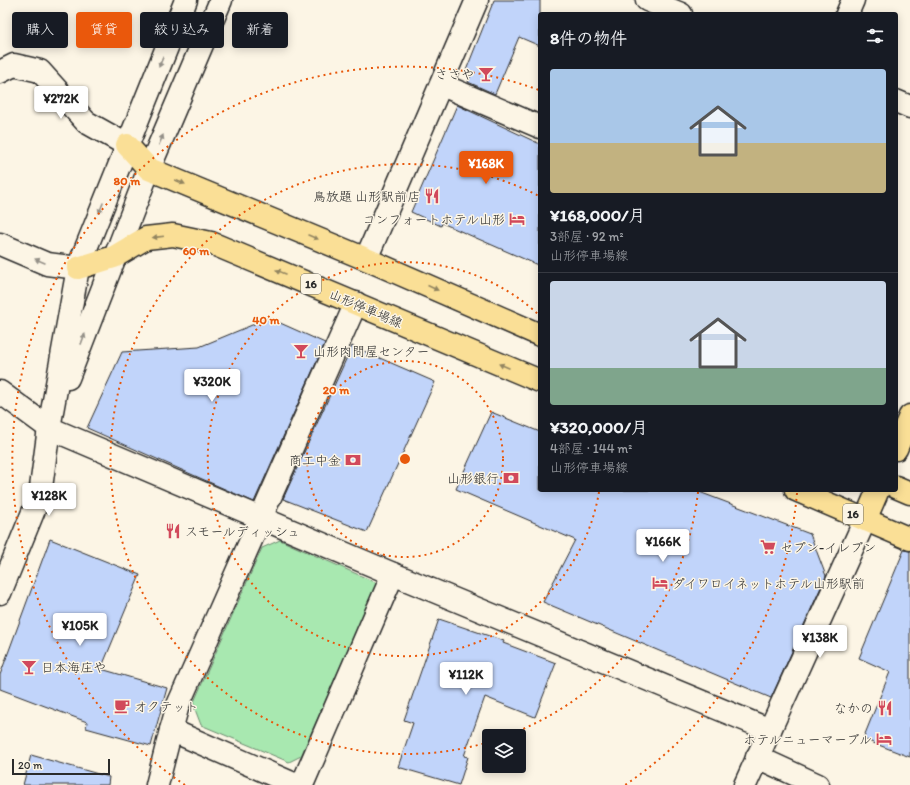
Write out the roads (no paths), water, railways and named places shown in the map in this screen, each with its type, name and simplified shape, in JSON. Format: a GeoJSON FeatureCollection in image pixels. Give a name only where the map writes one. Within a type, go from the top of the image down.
{"type":"FeatureCollection","features":[{"type":"Feature","properties":{"kind":"main road"},"geometry":{"type":"LineString","coordinates":[[127,144],[149,169],[366,259],[538,334]]}},
{"type":"Feature","properties":{"kind":"main road","name":"山形停車場線"},"geometry":{"type":"LineString","coordinates":[[78,268],[114,257],[146,238],[173,235],[211,243],[538,380]]}},
{"type":"Feature","properties":{"kind":"main road"},"geometry":{"type":"LineString","coordinates":[[898,444],[910,416]]}},
{"type":"Feature","properties":{"kind":"main road"},"geometry":{"type":"LineString","coordinates":[[898,488],[910,493]]}},
{"type":"Feature","properties":{"kind":"main road","name":"16"},"geometry":{"type":"LineString","coordinates":[[801,492],[910,539]]}},
{"type":"Feature","properties":{"kind":"main road"},"geometry":{"type":"LineString","coordinates":[[865,520],[877,492]]}},
{"type":"Feature","properties":{"kind":"street"},"geometry":{"type":"LineString","coordinates":[[0,593],[40,495],[49,428],[78,268],[186,0]]}},
{"type":"Feature","properties":{"kind":"street"},"geometry":{"type":"LineString","coordinates":[[49,428],[149,169],[221,0]]}},
{"type":"Feature","properties":{"kind":"street"},"geometry":{"type":"LineString","coordinates":[[366,259],[477,0]]}},
{"type":"Feature","properties":{"kind":"street"},"geometry":{"type":"LineString","coordinates":[[647,0],[676,12]]}},
{"type":"Feature","properties":{"kind":"street"},"geometry":{"type":"LineString","coordinates":[[848,12],[853,0]]}},
{"type":"Feature","properties":{"kind":"street"},"geometry":{"type":"LineString","coordinates":[[0,72],[14,65],[40,71],[86,122],[127,144]]}},
{"type":"Feature","properties":{"kind":"street"},"geometry":{"type":"LineString","coordinates":[[442,84],[538,127]]}},
{"type":"Feature","properties":{"kind":"street"},"geometry":{"type":"LineString","coordinates":[[898,102],[910,107]]}},
{"type":"Feature","properties":{"kind":"street"},"geometry":{"type":"LineString","coordinates":[[0,244],[48,264],[78,268]]}},
{"type":"Feature","properties":{"kind":"street"},"geometry":{"type":"LineString","coordinates":[[157,785],[178,705],[356,303]]}},
{"type":"Feature","properties":{"kind":"street"},"geometry":{"type":"LineString","coordinates":[[0,392],[49,428],[393,574],[770,730]]}},
{"type":"Feature","properties":{"kind":"street"},"geometry":{"type":"LineString","coordinates":[[745,785],[865,520]]}},
{"type":"Feature","properties":{"kind":"street"},"geometry":{"type":"LineString","coordinates":[[302,785],[393,574]]}},
{"type":"Feature","properties":{"kind":"street"},"geometry":{"type":"LineString","coordinates":[[171,730],[296,785]]}},
{"type":"Feature","properties":{"kind":"street"},"geometry":{"type":"LineString","coordinates":[[757,758],[818,785]]}},
{"type":"Feature","properties":{"kind":"place","name":"ささや"},"geometry":{"type":"Point","coordinates":[486,74]}},
{"type":"Feature","properties":{"kind":"place","name":"鳥放題 山形駅前店"},"geometry":{"type":"Point","coordinates":[432,196]}},
{"type":"Feature","properties":{"kind":"place","name":"コンフォートホテル山形"},"geometry":{"type":"Point","coordinates":[517,219]}},
{"type":"Feature","properties":{"kind":"place","name":"山形肉問屋センター"},"geometry":{"type":"Point","coordinates":[301,351]}},
{"type":"Feature","properties":{"kind":"place","name":"商工中金"},"geometry":{"type":"Point","coordinates":[353,460]}},
{"type":"Feature","properties":{"kind":"place","name":"山形銀行"},"geometry":{"type":"Point","coordinates":[511,478]}},
{"type":"Feature","properties":{"kind":"place","name":"スモールディッシュ"},"geometry":{"type":"Point","coordinates":[173,531]}},
{"type":"Feature","properties":{"kind":"place","name":"セブン-イレブン"},"geometry":{"type":"Point","coordinates":[768,547]}},
{"type":"Feature","properties":{"kind":"place","name":"ダイワロイネットホテル山形駅前"},"geometry":{"type":"Point","coordinates":[660,583]}},
{"type":"Feature","properties":{"kind":"place","name":"日本海庄や"},"geometry":{"type":"Point","coordinates":[29,667]}},
{"type":"Feature","properties":{"kind":"place","name":"オクテット"},"geometry":{"type":"Point","coordinates":[122,706]}},
{"type":"Feature","properties":{"kind":"place","name":"なかの"},"geometry":{"type":"Point","coordinates":[885,708]}},
{"type":"Feature","properties":{"kind":"place","name":"ホテルニューマーブル"},"geometry":{"type":"Point","coordinates":[884,739]}}]}
